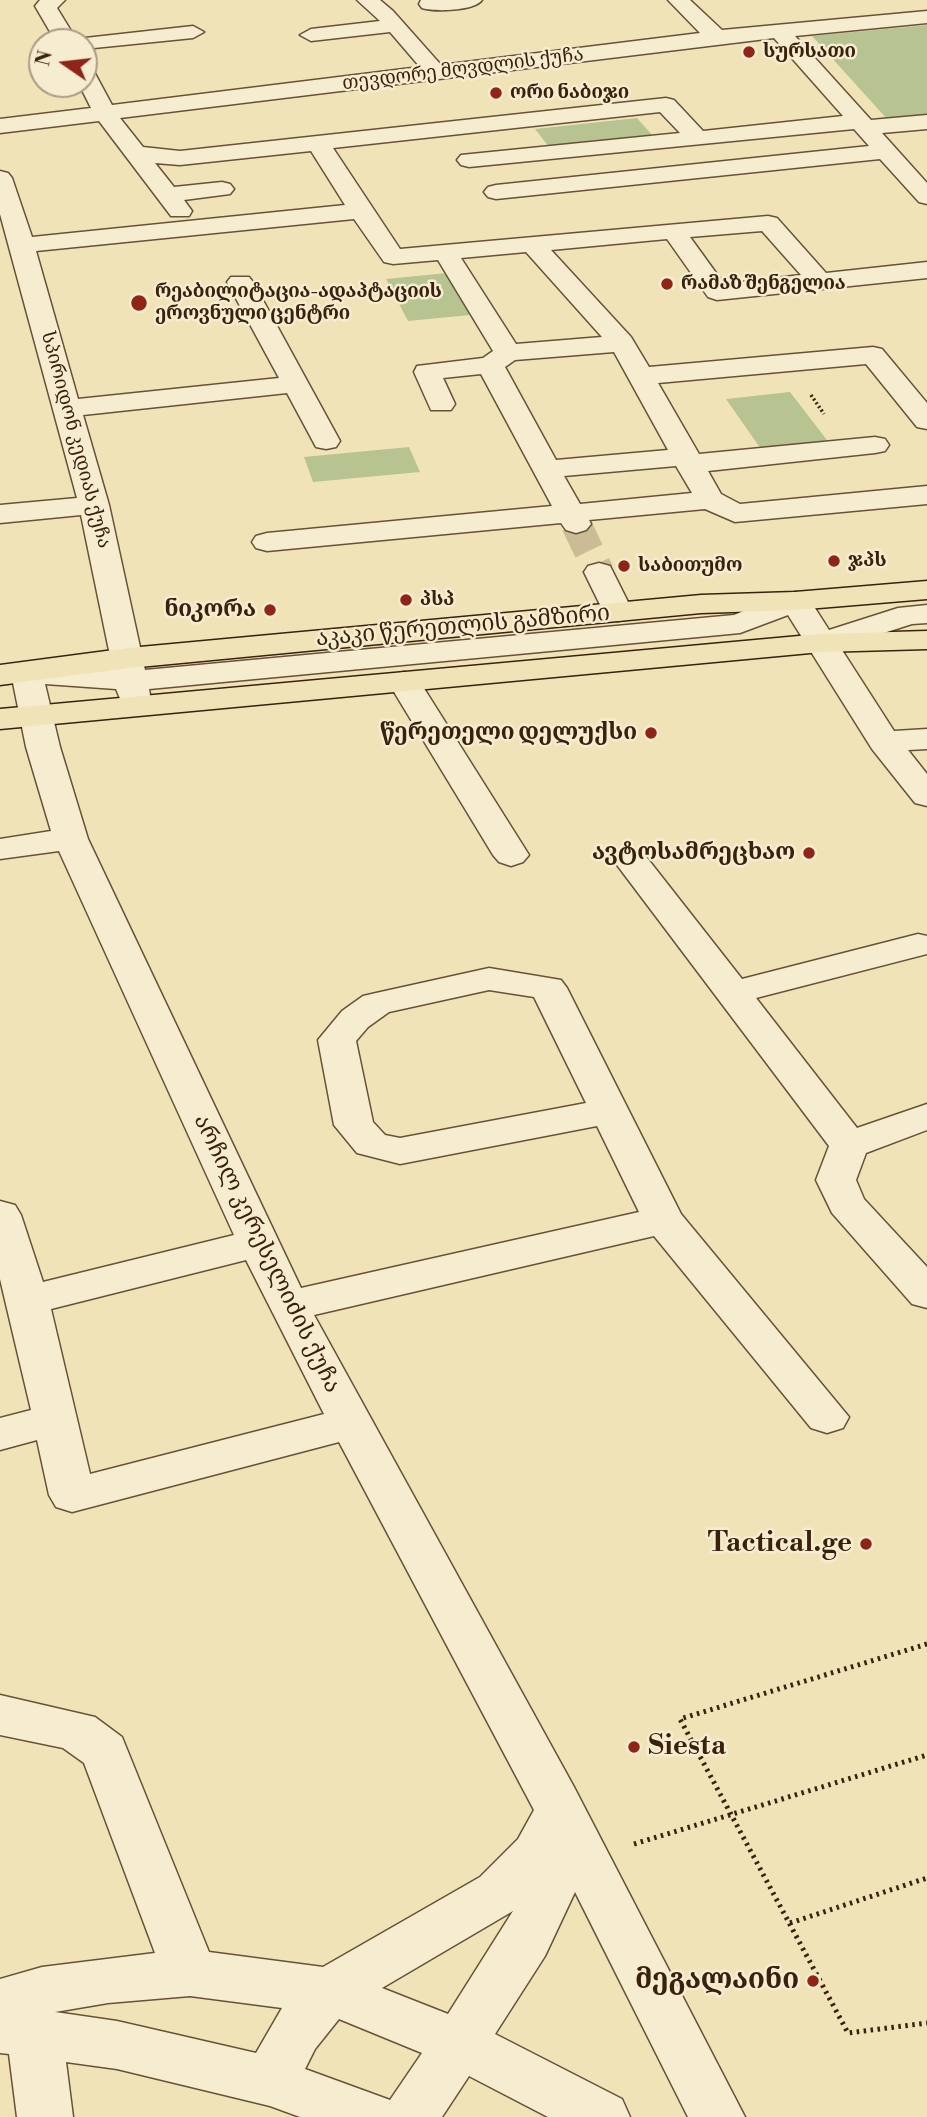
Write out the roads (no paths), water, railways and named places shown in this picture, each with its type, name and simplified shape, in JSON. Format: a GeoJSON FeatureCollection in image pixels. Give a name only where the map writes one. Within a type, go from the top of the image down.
{"type":"FeatureCollection","features":[{"type":"Feature","properties":{"kind":"main road","name":"აკაკი წერეთლის გამზირი"},"geometry":{"type":"LineString","coordinates":[[18,718],[132,682],[618,612],[927,590]]}},
{"type":"Feature","properties":{"kind":"main road","name":"აკაკი წერეთლის გამზირი"},"geometry":{"type":"LineString","coordinates":[[13,674],[132,682],[404,682],[821,643],[927,640]]}},
{"type":"Feature","properties":{"kind":"street"},"geometry":{"type":"LineString","coordinates":[[55,0],[45,6],[58,28]]}},
{"type":"Feature","properties":{"kind":"street"},"geometry":{"type":"LineString","coordinates":[[367,0],[395,25],[437,73]]}},
{"type":"Feature","properties":{"kind":"street"},"geometry":{"type":"LineString","coordinates":[[429,4],[472,0]]}},
{"type":"Feature","properties":{"kind":"street"},"geometry":{"type":"LineString","coordinates":[[678,0],[716,37]]}},
{"type":"Feature","properties":{"kind":"street","name":"თევდორე მღვდლის ქუჩა"},"geometry":{"type":"LineString","coordinates":[[0,126],[106,115],[716,37],[927,17]]}},
{"type":"Feature","properties":{"kind":"street"},"geometry":{"type":"LineString","coordinates":[[311,35],[395,25]]}},
{"type":"Feature","properties":{"kind":"street"},"geometry":{"type":"LineString","coordinates":[[779,31],[927,197]]}},
{"type":"Feature","properties":{"kind":"street"},"geometry":{"type":"LineString","coordinates":[[98,42],[193,32]]}},
{"type":"Feature","properties":{"kind":"street"},"geometry":{"type":"LineString","coordinates":[[97,98],[106,115],[174,203],[222,189]]}},
{"type":"Feature","properties":{"kind":"street"},"geometry":{"type":"LineString","coordinates":[[138,154],[180,158],[666,105],[697,138]]}},
{"type":"Feature","properties":{"kind":"street"},"geometry":{"type":"LineString","coordinates":[[469,160],[864,124],[927,122]]}},
{"type":"Feature","properties":{"kind":"street"},"geometry":{"type":"LineString","coordinates":[[318,143],[393,257],[768,223],[820,281]]}},
{"type":"Feature","properties":{"kind":"street"},"geometry":{"type":"LineString","coordinates":[[496,192],[888,151]]}},
{"type":"Feature","properties":{"kind":"street","name":"სპირიდონ კედიას ქუჩა"},"geometry":{"type":"LineString","coordinates":[[0,178],[16,255],[69,408],[94,505],[132,682]]}},
{"type":"Feature","properties":{"kind":"street"},"geometry":{"type":"LineString","coordinates":[[16,255],[361,211]]}},
{"type":"Feature","properties":{"kind":"street"},"geometry":{"type":"LineString","coordinates":[[674,232],[717,292],[927,270]]}},
{"type":"Feature","properties":{"kind":"street"},"geometry":{"type":"LineString","coordinates":[[532,244],[622,343],[710,500],[735,513],[927,495]]}},
{"type":"Feature","properties":{"kind":"street"},"geometry":{"type":"LineString","coordinates":[[445,252],[499,359],[573,519]]}},
{"type":"Feature","properties":{"kind":"street"},"geometry":{"type":"LineString","coordinates":[[240,282],[326,441]]}},
{"type":"Feature","properties":{"kind":"street"},"geometry":{"type":"LineString","coordinates":[[441,404],[427,372],[499,359],[622,343]]}},
{"type":"Feature","properties":{"kind":"street"},"geometry":{"type":"LineString","coordinates":[[641,376],[873,355],[927,421]]}},
{"type":"Feature","properties":{"kind":"street"},"geometry":{"type":"LineString","coordinates":[[69,408],[296,384]]}},
{"type":"Feature","properties":{"kind":"street"},"geometry":{"type":"LineString","coordinates":[[549,469],[862,447]]}},
{"type":"Feature","properties":{"kind":"street"},"geometry":{"type":"LineString","coordinates":[[267,542],[573,519],[710,500]]}},
{"type":"Feature","properties":{"kind":"street"},"geometry":{"type":"LineString","coordinates":[[0,514],[94,505]]}},
{"type":"Feature","properties":{"kind":"street"},"geometry":{"type":"LineString","coordinates":[[599,572],[618,612]]}},
{"type":"Feature","properties":{"kind":"street"},"geometry":{"type":"LineString","coordinates":[[132,682],[740,624],[795,601],[884,742],[927,796]]}},
{"type":"Feature","properties":{"kind":"street"},"geometry":{"type":"LineString","coordinates":[[821,643],[909,615],[927,614]]}},
{"type":"Feature","properties":{"kind":"street","name":"არჩილ კერესელიძის ქუჩა"},"geometry":{"type":"LineString","coordinates":[[13,674],[18,718],[71,839],[288,1306],[560,1812],[717,2117]]}},
{"type":"Feature","properties":{"kind":"street"},"geometry":{"type":"LineString","coordinates":[[404,682],[511,855]]}},
{"type":"Feature","properties":{"kind":"street"},"geometry":{"type":"LineString","coordinates":[[884,742],[927,739]]}},
{"type":"Feature","properties":{"kind":"street"},"geometry":{"type":"LineString","coordinates":[[0,849],[71,839]]}},
{"type":"Feature","properties":{"kind":"street"},"geometry":{"type":"LineString","coordinates":[[632,860],[849,1145]]}},
{"type":"Feature","properties":{"kind":"street"},"geometry":{"type":"LineString","coordinates":[[733,993],[918,945]]}},
{"type":"Feature","properties":{"kind":"street"},"geometry":{"type":"LineString","coordinates":[[610,1111],[400,1150],[371,1144],[354,1125],[337,1040],[355,1019],[376,1004],[489,979],[548,988],[610,1111],[664,1220],[827,1417]]}},
{"type":"Feature","properties":{"kind":"street"},"geometry":{"type":"LineString","coordinates":[[927,1116],[849,1145],[836,1180],[846,1203],[927,1294]]}},
{"type":"Feature","properties":{"kind":"street"},"geometry":{"type":"LineString","coordinates":[[0,1215],[4,1220],[27,1300],[72,1495],[350,1423]]}},
{"type":"Feature","properties":{"kind":"street"},"geometry":{"type":"LineString","coordinates":[[288,1306],[664,1220]]}},
{"type":"Feature","properties":{"kind":"street"},"geometry":{"type":"LineString","coordinates":[[27,1300],[258,1243]]}},
{"type":"Feature","properties":{"kind":"street"},"geometry":{"type":"LineString","coordinates":[[0,1434],[55,1420]]}},
{"type":"Feature","properties":{"kind":"street"},"geometry":{"type":"LineString","coordinates":[[0,1715],[77,1731],[104,1751],[190,1973]]}},
{"type":"Feature","properties":{"kind":"street"},"geometry":{"type":"LineString","coordinates":[[270,2081],[296,2032],[329,1991],[499,1894],[536,1854],[560,1812]]}},
{"type":"Feature","properties":{"kind":"street"},"geometry":{"type":"LineString","coordinates":[[411,2117],[461,2044],[526,1940],[555,1880],[560,1812]]}},
{"type":"Feature","properties":{"kind":"street"},"geometry":{"type":"LineString","coordinates":[[11,2022],[42,1991],[108,1980],[190,1973],[329,1991],[461,2044],[602,2117]]}},
{"type":"Feature","properties":{"kind":"street"},"geometry":{"type":"LineString","coordinates":[[11,2022],[270,2081],[370,2117]]}},
{"type":"Feature","properties":{"kind":"street"},"geometry":{"type":"LineString","coordinates":[[11,2022],[45,2117]]}},
{"type":"Feature","properties":{"kind":"tunnel"},"geometry":{"type":"LineString","coordinates":[[576,524],[599,572]]}},
{"type":"Feature","properties":{"kind":"place","name":"სურსათი"},"geometry":{"type":"Point","coordinates":[749,52]}},
{"type":"Feature","properties":{"kind":"place","name":"ორი ნაბიჯი"},"geometry":{"type":"Point","coordinates":[496,93]}},
{"type":"Feature","properties":{"kind":"place","name":"რამაზ შენგელია"},"geometry":{"type":"Point","coordinates":[667,284]}},
{"type":"Feature","properties":{"kind":"place","name":"რეაბილიტაცია-ადაპტაციის ეროვნული ცენტრი"},"geometry":{"type":"Point","coordinates":[139,303]}},
{"type":"Feature","properties":{"kind":"place","name":"ჯპს"},"geometry":{"type":"Point","coordinates":[834,561]}},
{"type":"Feature","properties":{"kind":"place","name":"საბითუმო"},"geometry":{"type":"Point","coordinates":[624,566]}},
{"type":"Feature","properties":{"kind":"place","name":"პსპ"},"geometry":{"type":"Point","coordinates":[406,600]}},
{"type":"Feature","properties":{"kind":"place","name":"ნიკორა"},"geometry":{"type":"Point","coordinates":[270,610]}},
{"type":"Feature","properties":{"kind":"place","name":"წერეთელი დელუქსი"},"geometry":{"type":"Point","coordinates":[651,733]}},
{"type":"Feature","properties":{"kind":"place","name":"ავტოსამრეცხაო"},"geometry":{"type":"Point","coordinates":[809,853]}},
{"type":"Feature","properties":{"kind":"place","name":"Tactical.ge"},"geometry":{"type":"Point","coordinates":[866,1544]}},
{"type":"Feature","properties":{"kind":"place","name":"Siesta"},"geometry":{"type":"Point","coordinates":[634,1747]}},
{"type":"Feature","properties":{"kind":"place","name":"მეგალაინი"},"geometry":{"type":"Point","coordinates":[813,1981]}}]}
